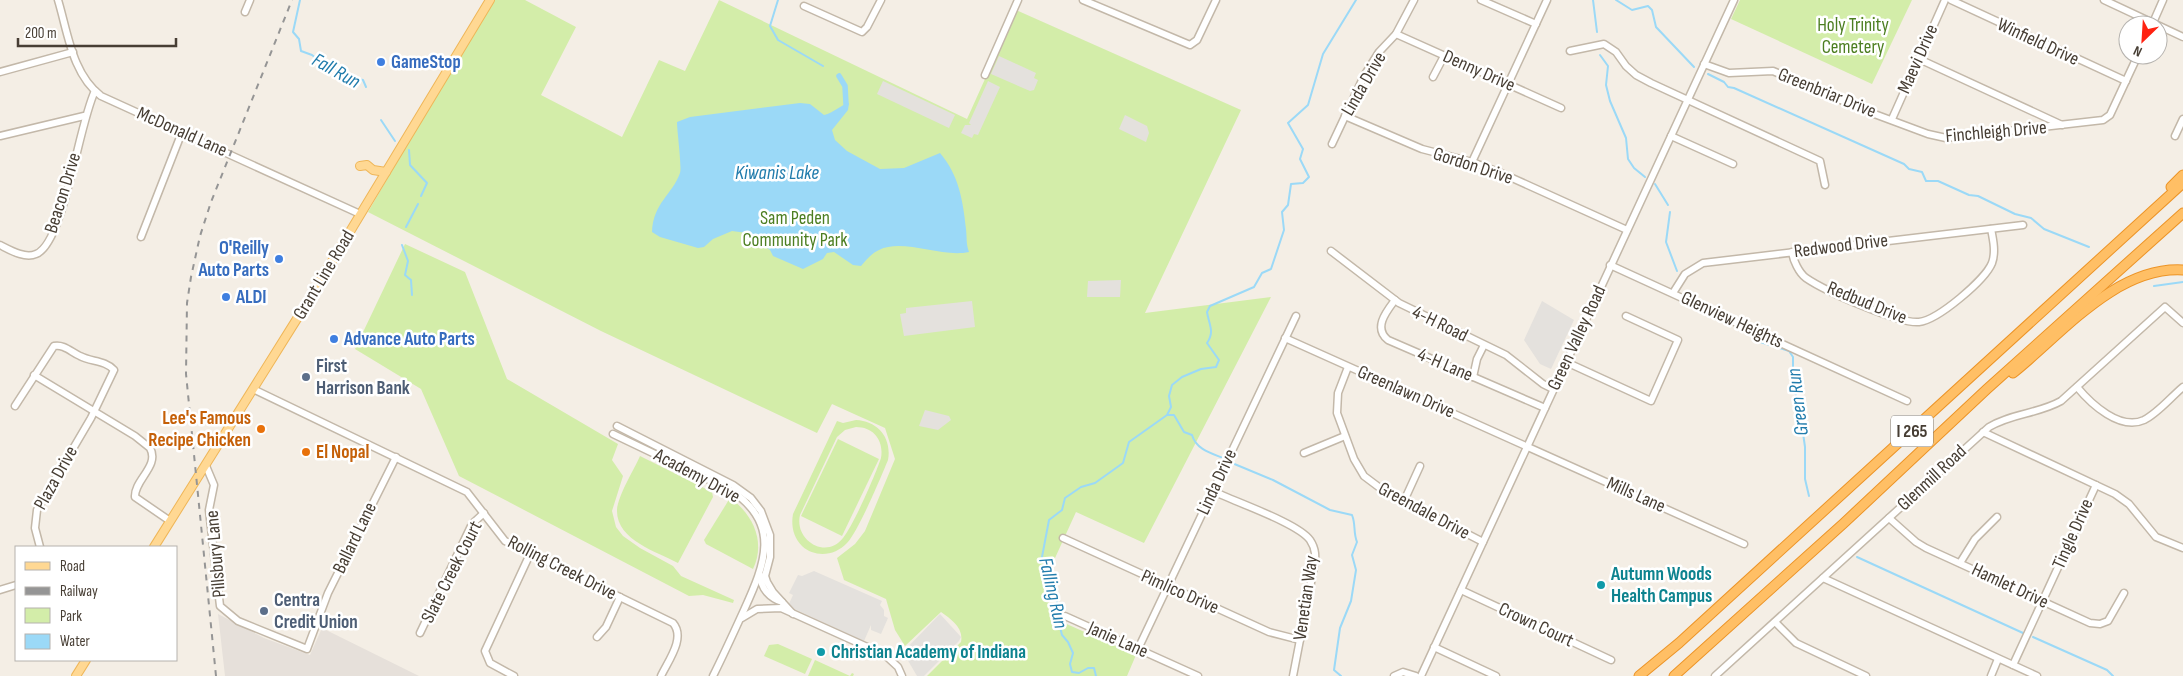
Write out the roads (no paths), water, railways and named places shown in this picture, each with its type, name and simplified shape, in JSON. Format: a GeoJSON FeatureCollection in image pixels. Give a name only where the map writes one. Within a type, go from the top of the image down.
{"type":"FeatureCollection","features":[{"type":"Feature","properties":{"kind":"highway"},"geometry":{"type":"LineString","coordinates":[[2111,249],[2183,175]]}},
{"type":"Feature","properties":{"kind":"highway","name":"I 265"},"geometry":{"type":"LineString","coordinates":[[1640,676],[1679,644],[2183,183]]}},
{"type":"Feature","properties":{"kind":"highway","name":"I 265"},"geometry":{"type":"LineString","coordinates":[[1674,676],[2183,213]]}},
{"type":"Feature","properties":{"kind":"highway"},"geometry":{"type":"LineString","coordinates":[[1954,420],[2112,291],[2131,280],[2152,273],[2183,270]]}},
{"type":"Feature","properties":{"kind":"main road","name":"Grant Line Road"},"geometry":{"type":"LineString","coordinates":[[155,546],[206,466],[490,0]]}},
{"type":"Feature","properties":{"kind":"main road"},"geometry":{"type":"LineString","coordinates":[[360,166],[366,165],[373,170],[386,172]]}},
{"type":"Feature","properties":{"kind":"main road"},"geometry":{"type":"LineString","coordinates":[[76,676],[85,661]]}},
{"type":"Feature","properties":{"kind":"street","name":"McDonald Lane"},"geometry":{"type":"LineString","coordinates":[[58,0],[82,77],[95,91],[107,100],[182,132],[360,214]]}},
{"type":"Feature","properties":{"kind":"street"},"geometry":{"type":"LineString","coordinates":[[245,12],[250,0]]}},
{"type":"Feature","properties":{"kind":"street"},"geometry":{"type":"LineString","coordinates":[[804,6],[854,31],[862,32],[867,27],[881,0]]}},
{"type":"Feature","properties":{"kind":"street"},"geometry":{"type":"LineString","coordinates":[[985,75],[1018,0]]}},
{"type":"Feature","properties":{"kind":"street"},"geometry":{"type":"LineString","coordinates":[[1083,0],[1187,45],[1193,44],[1197,40],[1216,0]]}},
{"type":"Feature","properties":{"kind":"street","name":"Linda Drive"},"geometry":{"type":"LineString","coordinates":[[1332,144],[1370,64],[1396,34],[1414,0]]}},
{"type":"Feature","properties":{"kind":"street"},"geometry":{"type":"LineString","coordinates":[[1481,0],[1536,24]]}},
{"type":"Feature","properties":{"kind":"street"},"geometry":{"type":"LineString","coordinates":[[1472,162],[1510,85],[1547,0]]}},
{"type":"Feature","properties":{"kind":"street","name":"Green Valley Road"},"geometry":{"type":"LineString","coordinates":[[1420,676],[1734,0]]}},
{"type":"Feature","properties":{"kind":"street","name":"Maevi Drive"},"geometry":{"type":"LineString","coordinates":[[1892,119],[1945,0]]}},
{"type":"Feature","properties":{"kind":"street","name":"Winfield Drive"},"geometry":{"type":"LineString","coordinates":[[1951,0],[2126,81]]}},
{"type":"Feature","properties":{"kind":"street"},"geometry":{"type":"LineString","coordinates":[[2104,0],[2135,15]]}},
{"type":"Feature","properties":{"kind":"street"},"geometry":{"type":"LineString","coordinates":[[2157,15],[2164,0]]}},
{"type":"Feature","properties":{"kind":"street"},"geometry":{"type":"LineString","coordinates":[[2168,30],[2183,37]]}},
{"type":"Feature","properties":{"kind":"street","name":"Denny Drive"},"geometry":{"type":"LineString","coordinates":[[1396,34],[1561,108]]}},
{"type":"Feature","properties":{"kind":"street"},"geometry":{"type":"LineString","coordinates":[[1570,51],[1604,44],[1616,52],[1626,66],[1636,75],[1820,161],[1825,185]]}},
{"type":"Feature","properties":{"kind":"street"},"geometry":{"type":"LineString","coordinates":[[0,72],[73,52]]}},
{"type":"Feature","properties":{"kind":"street"},"geometry":{"type":"LineString","coordinates":[[1433,77],[1444,56]]}},
{"type":"Feature","properties":{"kind":"street"},"geometry":{"type":"LineString","coordinates":[[1919,59],[2063,126]]}},
{"type":"Feature","properties":{"kind":"street","name":"Greenbriar Drive"},"geometry":{"type":"LineString","coordinates":[[1704,64],[1729,73],[1773,71],[1869,112],[1892,119]]}},
{"type":"Feature","properties":{"kind":"street"},"geometry":{"type":"LineString","coordinates":[[2126,81],[2133,65]]}},
{"type":"Feature","properties":{"kind":"street","name":"Finchleigh Drive"},"geometry":{"type":"LineString","coordinates":[[1892,119],[1928,134],[1946,138],[2103,120],[2110,115],[2126,81]]}},
{"type":"Feature","properties":{"kind":"street","name":"Beacon Drive"},"geometry":{"type":"LineString","coordinates":[[0,245],[24,255],[33,255],[41,252],[47,244],[68,189],[84,116],[95,91]]}},
{"type":"Feature","properties":{"kind":"street"},"geometry":{"type":"LineString","coordinates":[[0,136],[84,116]]}},
{"type":"Feature","properties":{"kind":"street","name":"Gordon Drive"},"geometry":{"type":"LineString","coordinates":[[1345,116],[1422,149],[1472,162],[1501,173],[1627,230]]}},
{"type":"Feature","properties":{"kind":"street"},"geometry":{"type":"LineString","coordinates":[[2175,136],[2183,119]]}},
{"type":"Feature","properties":{"kind":"street"},"geometry":{"type":"LineString","coordinates":[[141,237],[182,132]]}},
{"type":"Feature","properties":{"kind":"street"},"geometry":{"type":"LineString","coordinates":[[1670,136],[1733,164]]}},
{"type":"Feature","properties":{"kind":"street","name":"Redwood Drive"},"geometry":{"type":"LineString","coordinates":[[1673,293],[1685,274],[1704,263],[2023,224]]}},
{"type":"Feature","properties":{"kind":"street","name":"Redbud Drive"},"geometry":{"type":"LineString","coordinates":[[1792,252],[1793,259],[1804,278],[1890,316],[1907,322],[1918,322],[1939,315],[1986,273],[1994,254],[1992,228]]}},
{"type":"Feature","properties":{"kind":"street","name":"4-H Road"},"geometry":{"type":"LineString","coordinates":[[1331,251],[1395,300],[1518,362],[1534,378],[1553,389]]}},
{"type":"Feature","properties":{"kind":"street","name":"Glenview Heights"},"geometry":{"type":"LineString","coordinates":[[1610,265],[1907,401]]}},
{"type":"Feature","properties":{"kind":"street","name":"4-H Lane"},"geometry":{"type":"LineString","coordinates":[[1395,300],[1381,324],[1381,332],[1385,338],[1545,408]]}},
{"type":"Feature","properties":{"kind":"street","name":"Glenmill Road"},"geometry":{"type":"LineString","coordinates":[[1715,676],[1983,432],[2006,418],[2054,405],[2077,387],[2165,307],[2183,323]]}},
{"type":"Feature","properties":{"kind":"street","name":"Linda Drive"},"geometry":{"type":"LineString","coordinates":[[1138,649],[1296,316]]}},
{"type":"Feature","properties":{"kind":"street"},"geometry":{"type":"LineString","coordinates":[[1566,362],[1651,401],[1678,340],[1626,316]]}},
{"type":"Feature","properties":{"kind":"street","name":"Greenlawn Drive"},"geometry":{"type":"LineString","coordinates":[[1285,338],[1527,446]]}},
{"type":"Feature","properties":{"kind":"street","name":"Plaza Drive"},"geometry":{"type":"LineString","coordinates":[[15,406],[51,348],[57,345],[84,358],[109,365],[113,368],[114,373],[37,510],[34,523],[40,546]]}},
{"type":"Feature","properties":{"kind":"street"},"geometry":{"type":"LineString","coordinates":[[1473,377],[1477,359],[1484,345]]}},
{"type":"Feature","properties":{"kind":"street","name":"Greendale Drive"},"geometry":{"type":"LineString","coordinates":[[1348,367],[1336,403],[1345,436],[1357,465],[1368,480],[1483,542]]}},
{"type":"Feature","properties":{"kind":"street"},"geometry":{"type":"LineString","coordinates":[[34,375],[135,436],[150,448],[152,460],[136,490],[135,497],[170,521]]}},
{"type":"Feature","properties":{"kind":"street"},"geometry":{"type":"LineString","coordinates":[[2077,387],[2100,410],[2117,419],[2129,422],[2146,418],[2183,386]]}},
{"type":"Feature","properties":{"kind":"street","name":"Rolling Creek Drive"},"geometry":{"type":"LineString","coordinates":[[253,389],[467,492],[503,539],[673,623],[679,630],[678,639],[661,676]]}},
{"type":"Feature","properties":{"kind":"street","name":"Academy Drive"},"geometry":{"type":"LineString","coordinates":[[617,426],[733,485],[751,498],[761,511],[770,535],[770,558],[765,576],[767,582],[793,614]]}},
{"type":"Feature","properties":{"kind":"street"},"geometry":{"type":"LineString","coordinates":[[1983,432],[2115,494],[2129,504],[2156,538],[2183,548]]}},
{"type":"Feature","properties":{"kind":"street","name":"Academy Drive"},"geometry":{"type":"LineString","coordinates":[[613,434],[730,490],[747,502],[761,524],[765,551],[760,574],[713,676]]}},
{"type":"Feature","properties":{"kind":"street"},"geometry":{"type":"LineString","coordinates":[[1304,453],[1345,436]]}},
{"type":"Feature","properties":{"kind":"street","name":"Mills Lane"},"geometry":{"type":"LineString","coordinates":[[1527,446],[1744,544]]}},
{"type":"Feature","properties":{"kind":"street","name":"Ballard Lane"},"geometry":{"type":"LineString","coordinates":[[307,649],[328,593],[396,457]]}},
{"type":"Feature","properties":{"kind":"street","name":"Pillsbury Lane"},"geometry":{"type":"LineString","coordinates":[[206,466],[214,485],[209,510],[220,606],[228,615],[248,626],[307,649]]}},
{"type":"Feature","properties":{"kind":"street"},"geometry":{"type":"LineString","coordinates":[[1404,501],[1420,466]]}},
{"type":"Feature","properties":{"kind":"street","name":"Tingle Drive"},"geometry":{"type":"LineString","coordinates":[[2013,665],[2096,485]]}},
{"type":"Feature","properties":{"kind":"street","name":"Venetian Way"},"geometry":{"type":"LineString","coordinates":[[1213,491],[1302,532],[1310,540],[1315,550],[1315,561],[1293,676]]}},
{"type":"Feature","properties":{"kind":"street","name":"Slate Creek Court"},"geometry":{"type":"LineString","coordinates":[[420,633],[472,524],[484,513]]}},
{"type":"Feature","properties":{"kind":"street"},"geometry":{"type":"LineString","coordinates":[[1960,563],[1975,539],[1997,517]]}},
{"type":"Feature","properties":{"kind":"street","name":"Hamlet Drive"},"geometry":{"type":"LineString","coordinates":[[1889,518],[1916,542],[2085,621],[2100,624],[2111,618],[2124,593]]}},
{"type":"Feature","properties":{"kind":"street","name":"Pimlico Drive"},"geometry":{"type":"LineString","coordinates":[[1063,538],[1270,632],[1300,640]]}},
{"type":"Feature","properties":{"kind":"street"},"geometry":{"type":"LineString","coordinates":[[514,676],[490,663],[485,651],[530,554]]}},
{"type":"Feature","properties":{"kind":"street"},"geometry":{"type":"LineString","coordinates":[[760,574],[765,590],[775,600],[783,602]]}},
{"type":"Feature","properties":{"kind":"street"},"geometry":{"type":"LineString","coordinates":[[1823,578],[2037,676]]}},
{"type":"Feature","properties":{"kind":"street"},"geometry":{"type":"LineString","coordinates":[[0,590],[15,585]]}},
{"type":"Feature","properties":{"kind":"street","name":"Crown Court"},"geometry":{"type":"LineString","coordinates":[[1461,590],[1611,660]]}},
{"type":"Feature","properties":{"kind":"street"},"geometry":{"type":"LineString","coordinates":[[597,637],[606,627],[620,597]]}},
{"type":"Feature","properties":{"kind":"street"},"geometry":{"type":"LineString","coordinates":[[772,607],[776,604],[775,600]]}},
{"type":"Feature","properties":{"kind":"street"},"geometry":{"type":"LineString","coordinates":[[740,620],[750,611],[772,607],[793,614],[885,655],[898,667],[902,676]]}},
{"type":"Feature","properties":{"kind":"street","name":"Janie Lane"},"geometry":{"type":"LineString","coordinates":[[1065,616],[1198,676]]}},
{"type":"Feature","properties":{"kind":"street"},"geometry":{"type":"LineString","coordinates":[[1775,622],[1796,643],[1866,676]]}},
{"type":"Feature","properties":{"kind":"street"},"geometry":{"type":"LineString","coordinates":[[1434,647],[1496,676]]}},
{"type":"Feature","properties":{"kind":"street"},"geometry":{"type":"LineString","coordinates":[[1991,676],[1998,659]]}},
{"type":"Feature","properties":{"kind":"street"},"geometry":{"type":"LineString","coordinates":[[1394,676],[1403,672],[1416,676]]}},
{"type":"Feature","properties":{"kind":"water","name":"Kiwanis Lake"},"geometry":{"type":"Polygon","coordinates":[[[800,103],[810,104],[824,115],[849,103],[848,110],[832,130],[835,140],[847,151],[880,169],[904,168],[940,153],[952,170],[959,189],[969,252],[946,253],[911,247],[889,247],[874,253],[861,266],[853,265],[834,252],[827,253],[823,259],[803,269],[773,256],[770,250],[747,233],[732,231],[713,239],[704,247],[698,248],[660,237],[652,232],[653,222],[659,206],[677,181],[680,173],[677,122],[690,117],[800,103]]]}},
{"type":"Feature","properties":{"kind":"waterway","name":"Fall Run"},"geometry":{"type":"LineString","coordinates":[[300,0],[293,32],[299,39],[301,51],[312,55],[326,66],[333,67],[341,75],[363,80],[366,87]]}},
{"type":"Feature","properties":{"kind":"waterway"},"geometry":{"type":"LineString","coordinates":[[778,0],[770,26],[778,40],[823,66]]}},
{"type":"Feature","properties":{"kind":"waterway","name":"Falling Run"},"geometry":{"type":"LineString","coordinates":[[1096,676],[1094,668],[1088,668],[1079,673],[1072,672],[1070,664],[1073,653],[1062,635],[1057,615],[1057,595],[1042,557],[1049,520],[1062,510],[1065,498],[1081,487],[1095,483],[1123,463],[1129,442],[1167,415],[1171,407],[1169,396],[1172,385],[1182,377],[1201,369],[1216,367],[1219,360],[1207,343],[1211,335],[1207,312],[1210,306],[1254,287],[1262,273],[1271,269],[1284,230],[1282,212],[1288,205],[1291,184],[1303,183],[1309,177],[1300,159],[1303,149],[1288,123],[1308,105],[1323,54],[1356,0]]}},
{"type":"Feature","properties":{"kind":"waterway","name":"Green Run"},"geometry":{"type":"LineString","coordinates":[[1593,0],[1597,32]]}},
{"type":"Feature","properties":{"kind":"waterway"},"geometry":{"type":"LineString","coordinates":[[1616,0],[1632,10],[1648,6],[1652,10],[1656,27],[1694,67]]}},
{"type":"Feature","properties":{"kind":"waterway","name":"Green Run"},"geometry":{"type":"LineString","coordinates":[[1600,55],[1608,66],[1606,85],[1610,101],[1626,138],[1628,159],[1634,168],[1645,177]]}},
{"type":"Feature","properties":{"kind":"waterway"},"geometry":{"type":"LineString","coordinates":[[1708,74],[1724,82],[1728,87],[1904,164],[1909,169],[1922,172],[1926,181],[1938,181],[1969,195],[1978,196],[2015,214],[2031,218],[2044,229],[2089,247]]}},
{"type":"Feature","properties":{"kind":"waterway"},"geometry":{"type":"LineString","coordinates":[[839,76],[845,86],[846,104]]}},
{"type":"Feature","properties":{"kind":"waterway","name":"Fall Run"},"geometry":{"type":"LineString","coordinates":[[381,120],[395,141]]}},
{"type":"Feature","properties":{"kind":"waterway","name":"Fall Run"},"geometry":{"type":"LineString","coordinates":[[409,150],[410,165],[427,183],[421,196]]}},
{"type":"Feature","properties":{"kind":"waterway","name":"Green Run"},"geometry":{"type":"LineString","coordinates":[[1655,184],[1668,205]]}},
{"type":"Feature","properties":{"kind":"waterway","name":"Fall Run"},"geometry":{"type":"LineString","coordinates":[[406,227],[418,204]]}},
{"type":"Feature","properties":{"kind":"waterway","name":"Green Run"},"geometry":{"type":"LineString","coordinates":[[1670,212],[1666,242],[1677,271]]}},
{"type":"Feature","properties":{"kind":"waterway","name":"Fall Run"},"geometry":{"type":"LineString","coordinates":[[402,245],[408,261],[405,275],[411,280],[412,295]]}},
{"type":"Feature","properties":{"kind":"waterway"},"geometry":{"type":"LineString","coordinates":[[2154,286],[2183,282]]}},
{"type":"Feature","properties":{"kind":"waterway","name":"Green Run"},"geometry":{"type":"LineString","coordinates":[[1755,334],[1754,340],[1789,351],[1793,357],[1793,386],[1799,405],[1805,447],[1805,479],[1809,496]]}},
{"type":"Feature","properties":{"kind":"waterway"},"geometry":{"type":"LineString","coordinates":[[1168,415],[1174,415],[1184,432],[1192,435],[1200,447],[1223,458]]}},
{"type":"Feature","properties":{"kind":"waterway"},"geometry":{"type":"LineString","coordinates":[[1232,463],[1273,480],[1330,510],[1352,515],[1357,542],[1352,555],[1356,570],[1351,601],[1340,628],[1334,670],[1341,676]]}},
{"type":"Feature","properties":{"kind":"waterway","name":"Green Run"},"geometry":{"type":"LineString","coordinates":[[1857,557],[2023,633]]}},
{"type":"Feature","properties":{"kind":"waterway","name":"Green Run"},"geometry":{"type":"LineString","coordinates":[[2033,637],[2107,670],[2113,676]]}},
{"type":"Feature","properties":{"kind":"railway"},"geometry":{"type":"LineString","coordinates":[[216,676],[186,374],[187,303],[200,236],[211,202],[292,0]]}},
{"type":"Feature","properties":{"kind":"place","name":"GameStop"},"geometry":{"type":"Point","coordinates":[381,62]}},
{"type":"Feature","properties":{"kind":"place","name":"O'Reilly Auto Parts"},"geometry":{"type":"Point","coordinates":[279,259]}},
{"type":"Feature","properties":{"kind":"place","name":"ALDI"},"geometry":{"type":"Point","coordinates":[226,297]}},
{"type":"Feature","properties":{"kind":"place","name":"Advance Auto Parts"},"geometry":{"type":"Point","coordinates":[334,339]}},
{"type":"Feature","properties":{"kind":"place","name":"First Harrison Bank"},"geometry":{"type":"Point","coordinates":[306,377]}},
{"type":"Feature","properties":{"kind":"place","name":"Lee's Famous Recipe Chicken"},"geometry":{"type":"Point","coordinates":[261,429]}},
{"type":"Feature","properties":{"kind":"place","name":"El Nopal"},"geometry":{"type":"Point","coordinates":[306,452]}},
{"type":"Feature","properties":{"kind":"place","name":"Autumn Woods Health Campus"},"geometry":{"type":"Point","coordinates":[1601,585]}},
{"type":"Feature","properties":{"kind":"place","name":"Centra Credit Union"},"geometry":{"type":"Point","coordinates":[264,611]}},
{"type":"Feature","properties":{"kind":"place","name":"Christian Academy of Indiana"},"geometry":{"type":"Point","coordinates":[821,652]}},
{"type":"Feature","properties":{"kind":"park label","name":"Holy Trinity Cemetery"},"geometry":{"type":"Point","coordinates":[1853,36]}},
{"type":"Feature","properties":{"kind":"park label","name":"Sam Peden Community Park"},"geometry":{"type":"Point","coordinates":[795,229]}}]}
